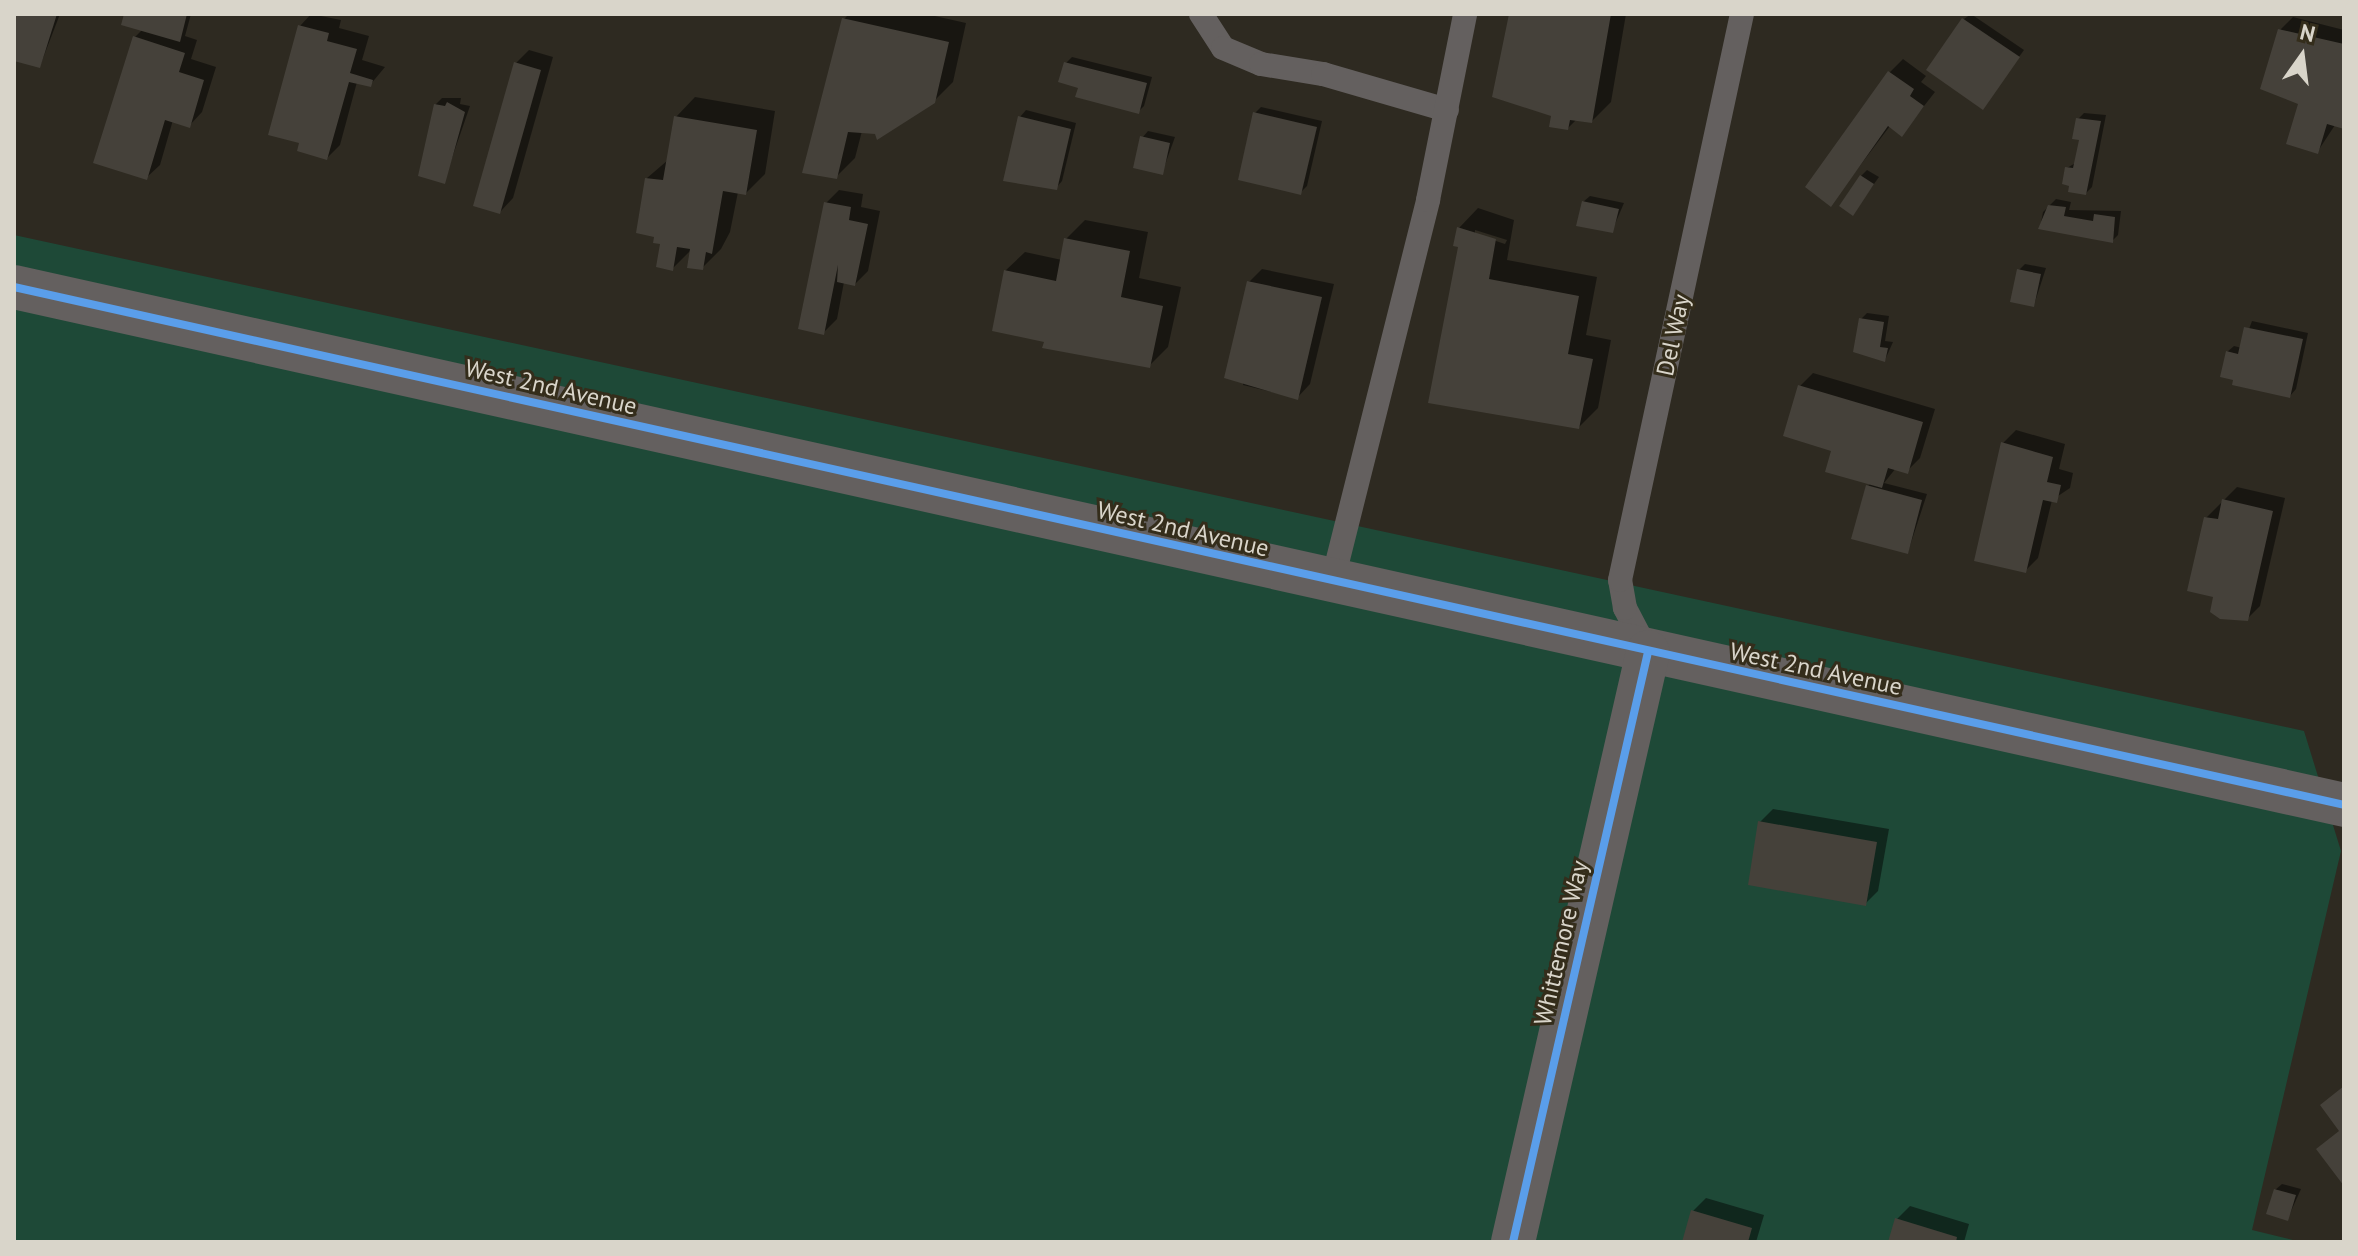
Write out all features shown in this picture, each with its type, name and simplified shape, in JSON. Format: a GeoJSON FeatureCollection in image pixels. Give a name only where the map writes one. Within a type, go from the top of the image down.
{"type":"FeatureCollection","features":[{"type":"Feature","properties":{"kind":"street","name":"West 2nd Avenue"},"geometry":{"type":"LineString","coordinates":[[14,287],[1332,583],[2344,805]]}},
{"type":"Feature","properties":{"kind":"street","name":"Whittemore Way"},"geometry":{"type":"LineString","coordinates":[[1513,1242],[1648,652]]}},
{"type":"Feature","properties":{"kind":"lane"},"geometry":{"type":"LineString","coordinates":[[1201,14],[1223,48],[1261,64],[1323,74],[1447,110]]}},
{"type":"Feature","properties":{"kind":"lane"},"geometry":{"type":"LineString","coordinates":[[1332,583],[1447,110],[1465,14]]}},
{"type":"Feature","properties":{"kind":"lane","name":"Del Way"},"geometry":{"type":"LineString","coordinates":[[1648,652],[1625,608],[1620,580],[1742,14]]}},
{"type":"Feature","properties":{"kind":"green space"},"geometry":{"type":"Polygon","coordinates":[[[14,235],[2304,731],[2341,851],[2252,1230],[2301,1242],[14,1242],[14,235]]]}},
{"type":"Feature","properties":{"kind":"building"},"geometry":{"type":"Polygon","coordinates":[[[14,14],[57,14],[40,68],[14,61],[14,14]]]}},
{"type":"Feature","properties":{"kind":"building"},"geometry":{"type":"Polygon","coordinates":[[[124,14],[187,14],[180,42],[121,25],[124,14]]]}},
{"type":"Feature","properties":{"kind":"building"},"geometry":{"type":"Polygon","coordinates":[[[1509,14],[1611,14],[1592,123],[1570,120],[1568,130],[1549,127],[1551,116],[1492,97],[1509,14]]]}},
{"type":"Feature","properties":{"kind":"building"},"geometry":{"type":"Polygon","coordinates":[[[842,18],[949,42],[935,103],[877,140],[875,134],[848,132],[837,179],[802,173],[842,18]]]}},
{"type":"Feature","properties":{"kind":"building"},"geometry":{"type":"Polygon","coordinates":[[[1962,18],[2020,57],[1983,110],[1926,70],[1962,18]]]}},
{"type":"Feature","properties":{"kind":"building"},"geometry":{"type":"Polygon","coordinates":[[[298,25],[329,33],[327,41],[357,49],[350,73],[373,80],[371,87],[349,82],[327,160],[297,151],[299,143],[268,135],[298,25]]]}},
{"type":"Feature","properties":{"kind":"building"},"geometry":{"type":"Polygon","coordinates":[[[2278,29],[2344,44],[2344,129],[2327,124],[2318,154],[2286,144],[2298,104],[2260,89],[2278,29]]]}},
{"type":"Feature","properties":{"kind":"building"},"geometry":{"type":"Polygon","coordinates":[[[133,36],[185,53],[179,72],[204,80],[190,128],[165,120],[147,180],[93,163],[133,36]]]}},
{"type":"Feature","properties":{"kind":"building"},"geometry":{"type":"Polygon","coordinates":[[[514,62],[541,70],[500,214],[473,206],[514,62]]]}},
{"type":"Feature","properties":{"kind":"building"},"geometry":{"type":"Polygon","coordinates":[[[1064,62],[1147,83],[1139,114],[1075,97],[1078,88],[1058,82],[1064,62]]]}},
{"type":"Feature","properties":{"kind":"building"},"geometry":{"type":"Polygon","coordinates":[[[1888,71],[1914,89],[1910,96],[1924,106],[1902,137],[1888,126],[1831,207],[1805,187],[1888,71]]]}},
{"type":"Feature","properties":{"kind":"building"},"geometry":{"type":"Polygon","coordinates":[[[447,102],[465,112],[445,184],[418,176],[434,104],[445,106],[447,102]]]}},
{"type":"Feature","properties":{"kind":"building"},"geometry":{"type":"Polygon","coordinates":[[[1253,112],[1317,127],[1301,195],[1238,180],[1253,112]]]}},
{"type":"Feature","properties":{"kind":"building"},"geometry":{"type":"Polygon","coordinates":[[[674,116],[757,130],[746,195],[723,191],[712,254],[706,252],[703,270],[687,268],[690,249],[677,247],[673,271],[656,267],[660,244],[653,243],[654,237],[636,233],[645,178],[663,180],[674,116]]]}},
{"type":"Feature","properties":{"kind":"building"},"geometry":{"type":"Polygon","coordinates":[[[1018,116],[1071,129],[1057,190],[1003,181],[1018,116]]]}},
{"type":"Feature","properties":{"kind":"building"},"geometry":{"type":"Polygon","coordinates":[[[2076,118],[2101,121],[2086,195],[2068,192],[2069,186],[2062,184],[2065,167],[2073,168],[2079,140],[2072,139],[2076,118]]]}},
{"type":"Feature","properties":{"kind":"building"},"geometry":{"type":"Polygon","coordinates":[[[1140,136],[1170,143],[1163,175],[1133,168],[1140,136]]]}},
{"type":"Feature","properties":{"kind":"building"},"geometry":{"type":"Polygon","coordinates":[[[1860,175],[1874,184],[1853,216],[1839,206],[1860,175]]]}},
{"type":"Feature","properties":{"kind":"building"},"geometry":{"type":"Polygon","coordinates":[[[1582,201],[1619,209],[1613,233],[1576,226],[1582,201]]]}},
{"type":"Feature","properties":{"kind":"building"},"geometry":{"type":"Polygon","coordinates":[[[824,202],[851,207],[849,220],[868,224],[855,286],[837,282],[838,265],[824,335],[798,329],[824,202]]]}},
{"type":"Feature","properties":{"kind":"building"},"geometry":{"type":"Polygon","coordinates":[[[2048,205],[2066,207],[2064,216],[2093,221],[2094,214],[2115,217],[2113,243],[2038,229],[2048,205]]]}},
{"type":"Feature","properties":{"kind":"building"},"geometry":{"type":"Polygon","coordinates":[[[1457,227],[1496,239],[1489,279],[1579,296],[1568,354],[1593,359],[1579,429],[1428,403],[1458,247],[1453,246],[1457,227]]]}},
{"type":"Feature","properties":{"kind":"building"},"geometry":{"type":"Polygon","coordinates":[[[1064,238],[1130,251],[1121,297],[1163,306],[1150,368],[1042,348],[1044,342],[992,331],[1004,270],[1056,281],[1064,238]]]}},
{"type":"Feature","properties":{"kind":"building"},"geometry":{"type":"Polygon","coordinates":[[[2017,269],[2041,274],[2034,307],[2010,302],[2017,269]]]}},
{"type":"Feature","properties":{"kind":"building"},"geometry":{"type":"Polygon","coordinates":[[[1247,281],[1322,297],[1298,400],[1224,378],[1247,281]]]}},
{"type":"Feature","properties":{"kind":"building"},"geometry":{"type":"Polygon","coordinates":[[[1859,318],[1884,322],[1880,347],[1888,348],[1885,362],[1853,352],[1859,318]]]}},
{"type":"Feature","properties":{"kind":"building"},"geometry":{"type":"Polygon","coordinates":[[[2244,327],[2303,339],[2290,398],[2232,385],[2233,380],[2220,377],[2226,351],[2238,354],[2244,327]]]}},
{"type":"Feature","properties":{"kind":"building"},"geometry":{"type":"Polygon","coordinates":[[[1798,385],[1923,422],[1908,474],[1888,468],[1882,488],[1825,472],[1831,451],[1783,436],[1798,385]]]}},
{"type":"Feature","properties":{"kind":"building"},"geometry":{"type":"Polygon","coordinates":[[[2001,442],[2053,457],[2047,482],[2061,485],[2057,503],[2043,500],[2026,573],[1974,561],[2001,442]]]}},
{"type":"Feature","properties":{"kind":"building"},"geometry":{"type":"Polygon","coordinates":[[[1866,485],[1922,500],[1908,554],[1851,539],[1866,485]]]}},
{"type":"Feature","properties":{"kind":"building"},"geometry":{"type":"Polygon","coordinates":[[[2222,499],[2273,511],[2248,621],[2220,619],[2210,612],[2213,597],[2187,591],[2204,517],[2218,519],[2222,499]]]}},
{"type":"Feature","properties":{"kind":"building"},"geometry":{"type":"Polygon","coordinates":[[[1758,821],[1877,842],[1866,906],[1748,885],[1758,821]]]}},
{"type":"Feature","properties":{"kind":"building"},"geometry":{"type":"Polygon","coordinates":[[[2344,1086],[2344,1186],[2316,1149],[2339,1131],[2320,1105],[2344,1086]]]}},
{"type":"Feature","properties":{"kind":"building"},"geometry":{"type":"Polygon","coordinates":[[[2274,1189],[2296,1195],[2288,1221],[2266,1214],[2274,1189]]]}},
{"type":"Feature","properties":{"kind":"building"},"geometry":{"type":"Polygon","coordinates":[[[1691,1210],[1752,1228],[1748,1242],[1682,1242],[1691,1210]]]}},
{"type":"Feature","properties":{"kind":"building"},"geometry":{"type":"Polygon","coordinates":[[[1895,1218],[1957,1237],[1956,1242],[1888,1242],[1895,1218]]]}},
{"type":"Feature","properties":{"kind":"cycle path"},"geometry":{"type":"LineString","coordinates":[[14,287],[2344,805]]}},
{"type":"Feature","properties":{"kind":"cycle path"},"geometry":{"type":"LineString","coordinates":[[1513,1242],[1648,652]]}}]}
